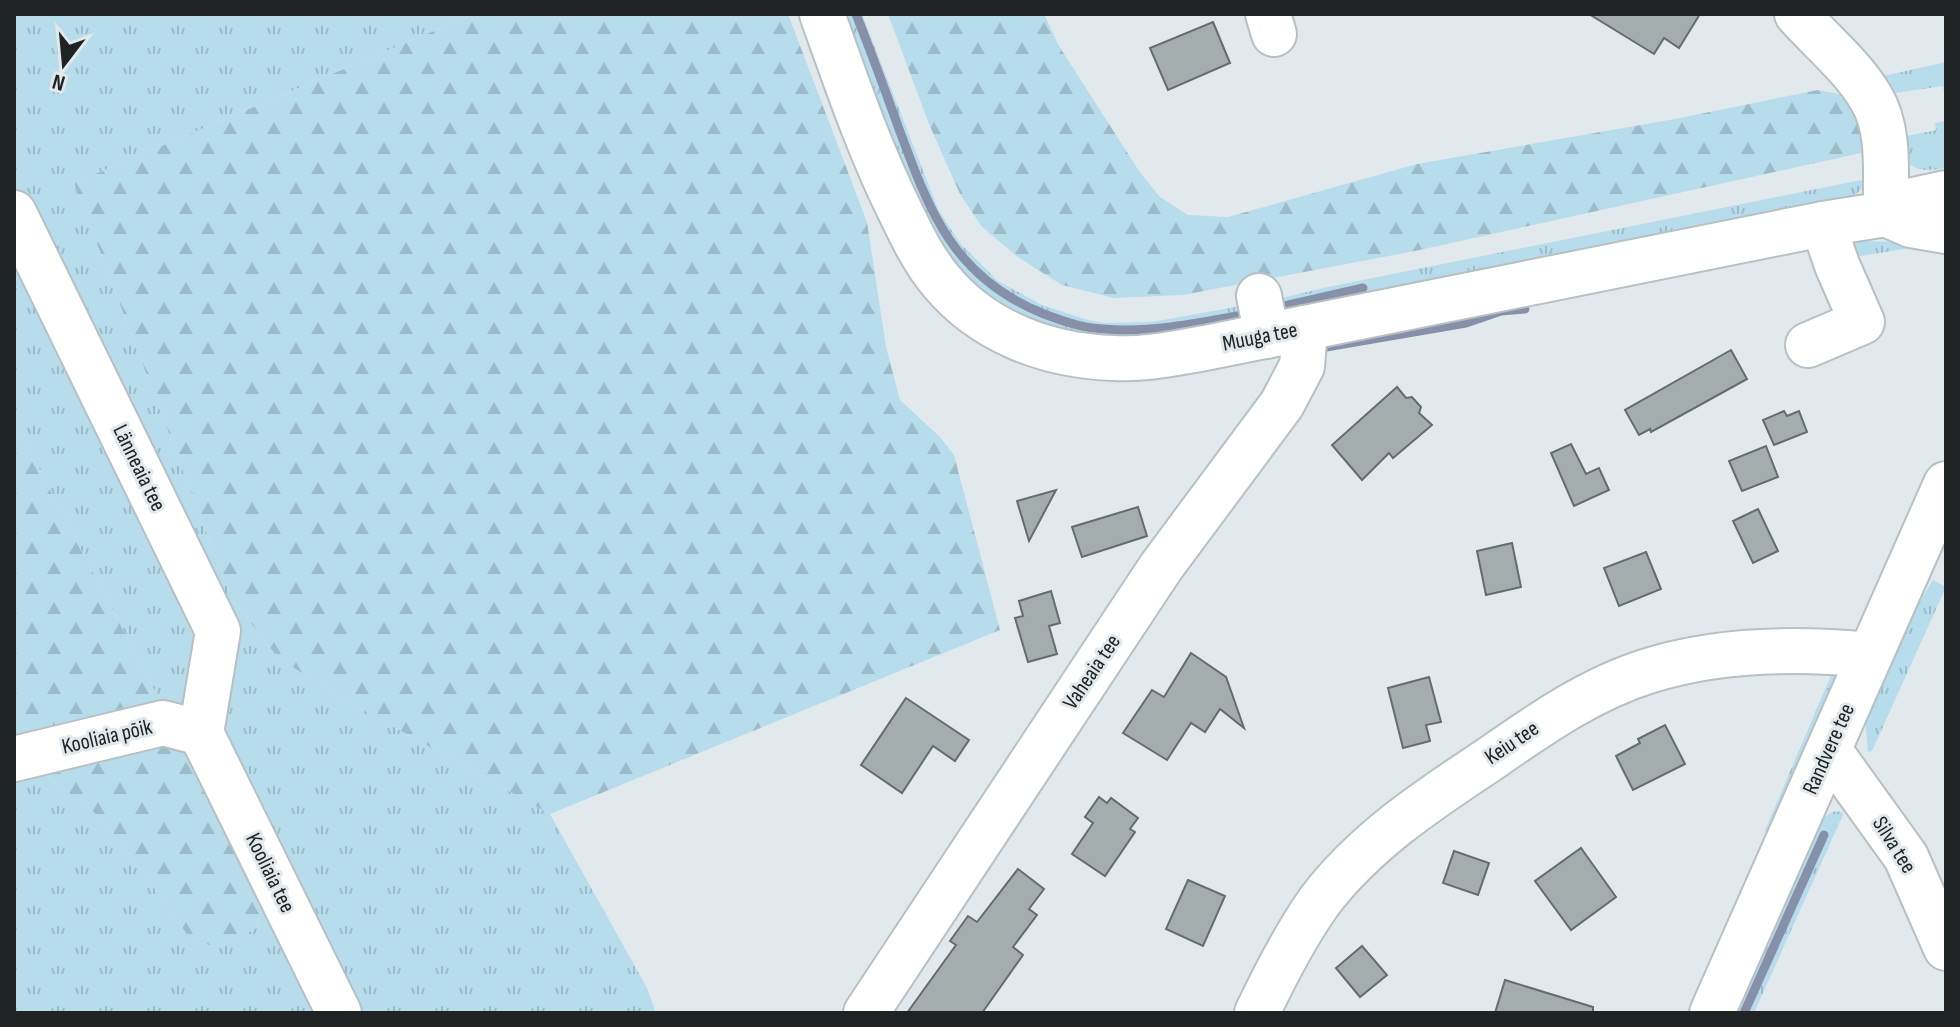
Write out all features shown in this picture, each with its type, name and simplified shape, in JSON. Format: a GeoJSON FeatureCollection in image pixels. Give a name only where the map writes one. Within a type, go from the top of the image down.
{"type":"FeatureCollection","features":[{"type":"Feature","properties":{"kind":"street","name":"Muuga tee"},"geometry":{"type":"LineString","coordinates":[[822,14],[879,170],[917,246],[941,281],[973,313],[1004,333],[1037,346],[1078,356],[1117,359],[1161,356],[1277,320],[1886,214],[1909,201],[1946,193]]}},
{"type":"Feature","properties":{"kind":"street"},"geometry":{"type":"LineString","coordinates":[[1797,14],[1872,99],[1881,123],[1886,214]]}},
{"type":"Feature","properties":{"kind":"street","name":"Länneaia tee"},"geometry":{"type":"LineString","coordinates":[[14,213],[218,631],[201,733]]}},
{"type":"Feature","properties":{"kind":"street","name":"Muuga tee"},"geometry":{"type":"LineString","coordinates":[[1886,214],[1911,225],[1946,231]]}},
{"type":"Feature","properties":{"kind":"street"},"geometry":{"type":"LineString","coordinates":[[1808,345],[1862,322],[1823,224]]}},
{"type":"Feature","properties":{"kind":"street","name":"Vaheaia tee"},"geometry":{"type":"LineString","coordinates":[[866,1013],[1161,567],[1282,404],[1302,366],[1277,320]]}},
{"type":"Feature","properties":{"kind":"street","name":"Randvere tee"},"geometry":{"type":"LineString","coordinates":[[1712,1013],[1946,484]]}},
{"type":"Feature","properties":{"kind":"street","name":"Keiu tee"},"geometry":{"type":"LineString","coordinates":[[1257,1013],[1279,969],[1319,903],[1366,850],[1396,824],[1545,721],[1612,684],[1651,670],[1702,659],[1756,653],[1843,652],[1870,655]]}},
{"type":"Feature","properties":{"kind":"street","name":"Kooliaia põik"},"geometry":{"type":"LineString","coordinates":[[14,759],[163,723],[201,733]]}},
{"type":"Feature","properties":{"kind":"street","name":"Kooliaia tee"},"geometry":{"type":"LineString","coordinates":[[201,733],[339,1013]]}},
{"type":"Feature","properties":{"kind":"street","name":"Silva tee"},"geometry":{"type":"LineString","coordinates":[[1829,750],[1906,857],[1946,948]]}},
{"type":"Feature","properties":{"kind":"street"},"geometry":{"type":"LineString","coordinates":[[1906,857],[1946,874]]}},
{"type":"Feature","properties":{"kind":"green space"},"geometry":{"type":"Polygon","coordinates":[[[14,14],[474,14],[74,183],[231,597],[278,658],[342,698],[550,814],[647,988],[656,1013],[14,1013],[14,750],[101,818],[191,940],[219,948],[256,928],[264,900],[25,442],[14,427],[14,14]]]}},
{"type":"Feature","properties":{"kind":"green space"},"geometry":{"type":"Polygon","coordinates":[[[474,14],[788,14],[867,222],[886,347],[900,400],[940,437],[954,455],[1000,630],[550,814],[342,698],[278,658],[231,597],[74,183],[474,14]]]}},
{"type":"Feature","properties":{"kind":"green space"},"geometry":{"type":"Polygon","coordinates":[[[839,14],[862,14],[938,209],[960,243],[998,281],[1042,305],[1104,323],[1152,322],[1246,305],[1257,318],[1178,338],[1086,339],[1019,319],[964,278],[922,219],[839,14]]]}},
{"type":"Feature","properties":{"kind":"green space"},"geometry":{"type":"Polygon","coordinates":[[[888,14],[1044,14],[1059,46],[1139,171],[1160,197],[1188,215],[1228,217],[1417,164],[1675,119],[1818,90],[1849,96],[1865,115],[1861,153],[1415,251],[1183,295],[1114,298],[1062,285],[1018,257],[982,227],[960,194],[929,124],[888,14]]]}},
{"type":"Feature","properties":{"kind":"green space"},"geometry":{"type":"Polygon","coordinates":[[[1946,62],[1946,107],[1943,86],[1895,93],[1879,77],[1946,62]]]}},
{"type":"Feature","properties":{"kind":"green space"},"geometry":{"type":"Polygon","coordinates":[[[1946,121],[1946,168],[1926,170],[1913,167],[1905,156],[1901,137],[1936,130],[1935,123],[1946,121]]]}},
{"type":"Feature","properties":{"kind":"green space"},"geometry":{"type":"Polygon","coordinates":[[[1866,179],[1855,195],[1278,319],[1270,301],[1323,288],[1866,179]]]}},
{"type":"Feature","properties":{"kind":"green space"},"geometry":{"type":"Polygon","coordinates":[[[1854,241],[1915,242],[1917,247],[1848,258],[1850,245],[1854,241]]]}},
{"type":"Feature","properties":{"kind":"green space"},"geometry":{"type":"Polygon","coordinates":[[[14,427],[25,442],[264,900],[256,928],[219,948],[191,940],[101,818],[14,750],[14,427]]]}},
{"type":"Feature","properties":{"kind":"green space"},"geometry":{"type":"Polygon","coordinates":[[[1933,580],[1946,587],[1872,751],[1868,752],[1865,718],[1904,627],[1933,580]]]}},
{"type":"Feature","properties":{"kind":"green space"},"geometry":{"type":"Polygon","coordinates":[[[1835,666],[1838,680],[1793,788],[1763,835],[1835,666]]]}},
{"type":"Feature","properties":{"kind":"green space"},"geometry":{"type":"Polygon","coordinates":[[[1835,811],[1843,815],[1754,1013],[1735,1013],[1821,819],[1835,811]]]}},
{"type":"Feature","properties":{"kind":"building"},"geometry":{"type":"Polygon","coordinates":[[[1589,14],[1700,14],[1679,48],[1664,38],[1654,54],[1589,14]]]}},
{"type":"Feature","properties":{"kind":"building"},"geometry":{"type":"Polygon","coordinates":[[[1213,22],[1230,63],[1168,90],[1150,48],[1213,22]]]}},
{"type":"Feature","properties":{"kind":"building"},"geometry":{"type":"Polygon","coordinates":[[[1731,350],[1747,379],[1651,432],[1650,429],[1639,435],[1625,410],[1731,350]]]}},
{"type":"Feature","properties":{"kind":"building"},"geometry":{"type":"Polygon","coordinates":[[[1397,387],[1406,398],[1412,397],[1421,407],[1419,413],[1432,425],[1393,458],[1389,453],[1362,480],[1332,445],[1397,387]]]}},
{"type":"Feature","properties":{"kind":"building"},"geometry":{"type":"Polygon","coordinates":[[[1784,411],[1787,416],[1799,411],[1807,432],[1774,445],[1763,420],[1784,411]]]}},
{"type":"Feature","properties":{"kind":"building"},"geometry":{"type":"Polygon","coordinates":[[[1571,444],[1586,474],[1599,468],[1609,490],[1574,506],[1551,453],[1571,444]]]}},
{"type":"Feature","properties":{"kind":"building"},"geometry":{"type":"Polygon","coordinates":[[[1766,446],[1778,477],[1742,491],[1729,461],[1766,446]]]}},
{"type":"Feature","properties":{"kind":"building"},"geometry":{"type":"Polygon","coordinates":[[[1056,490],[1029,541],[1017,501],[1056,490]]]}},
{"type":"Feature","properties":{"kind":"building"},"geometry":{"type":"Polygon","coordinates":[[[1138,507],[1147,536],[1082,557],[1072,527],[1138,507]]]}},
{"type":"Feature","properties":{"kind":"building"},"geometry":{"type":"Polygon","coordinates":[[[1758,509],[1778,551],[1753,563],[1733,521],[1758,509]]]}},
{"type":"Feature","properties":{"kind":"building"},"geometry":{"type":"Polygon","coordinates":[[[1512,543],[1521,587],[1486,595],[1477,551],[1512,543]]]}},
{"type":"Feature","properties":{"kind":"building"},"geometry":{"type":"Polygon","coordinates":[[[1646,552],[1661,589],[1619,606],[1604,568],[1646,552]]]}},
{"type":"Feature","properties":{"kind":"building"},"geometry":{"type":"Polygon","coordinates":[[[1051,591],[1060,623],[1049,626],[1057,654],[1028,662],[1015,618],[1023,616],[1019,601],[1051,591]]]}},
{"type":"Feature","properties":{"kind":"building"},"geometry":{"type":"Polygon","coordinates":[[[1191,653],[1226,677],[1244,728],[1220,709],[1205,732],[1191,723],[1167,760],[1123,733],[1152,690],[1164,697],[1191,653]]]}},
{"type":"Feature","properties":{"kind":"building"},"geometry":{"type":"Polygon","coordinates":[[[1429,677],[1441,722],[1426,725],[1430,741],[1403,748],[1388,688],[1429,677]]]}},
{"type":"Feature","properties":{"kind":"building"},"geometry":{"type":"Polygon","coordinates":[[[906,698],[969,740],[955,761],[933,746],[902,793],[861,765],[906,698]]]}},
{"type":"Feature","properties":{"kind":"building"},"geometry":{"type":"Polygon","coordinates":[[[1665,725],[1685,764],[1633,790],[1616,756],[1640,743],[1638,739],[1665,725]]]}},
{"type":"Feature","properties":{"kind":"building"},"geometry":{"type":"Polygon","coordinates":[[[1099,797],[1107,803],[1111,798],[1138,818],[1130,829],[1135,832],[1105,876],[1072,854],[1093,823],[1085,817],[1099,797]]]}},
{"type":"Feature","properties":{"kind":"building"},"geometry":{"type":"Polygon","coordinates":[[[1581,848],[1616,897],[1571,930],[1535,881],[1581,848]]]}},
{"type":"Feature","properties":{"kind":"building"},"geometry":{"type":"Polygon","coordinates":[[[1454,851],[1489,863],[1478,895],[1443,883],[1454,851]]]}},
{"type":"Feature","properties":{"kind":"building"},"geometry":{"type":"Polygon","coordinates":[[[1018,869],[1044,889],[1029,909],[1037,915],[1013,947],[1023,955],[982,1013],[907,1013],[956,945],[950,941],[968,916],[977,922],[1018,869]]]}},
{"type":"Feature","properties":{"kind":"building"},"geometry":{"type":"Polygon","coordinates":[[[1188,880],[1225,896],[1203,946],[1166,929],[1188,880]]]}},
{"type":"Feature","properties":{"kind":"building"},"geometry":{"type":"Polygon","coordinates":[[[1362,946],[1387,975],[1360,997],[1336,968],[1362,946]]]}},
{"type":"Feature","properties":{"kind":"building"},"geometry":{"type":"Polygon","coordinates":[[[1505,980],[1593,1007],[1593,1013],[1495,1013],[1505,980]]]}},
{"type":"Feature","properties":{"kind":"waterway"},"geometry":{"type":"LineString","coordinates":[[856,14],[910,160],[935,215],[949,240],[988,282],[1044,314],[1095,328],[1158,328],[1248,314]]}},
{"type":"Feature","properties":{"kind":"waterway"},"geometry":{"type":"LineString","coordinates":[[1280,307],[1363,288]]}},
{"type":"Feature","properties":{"kind":"waterway"},"geometry":{"type":"LineString","coordinates":[[1326,347],[1466,323],[1501,311],[1525,309]]}},
{"type":"Feature","properties":{"kind":"waterway"},"geometry":{"type":"LineString","coordinates":[[1744,1013],[1824,835]]}}]}
